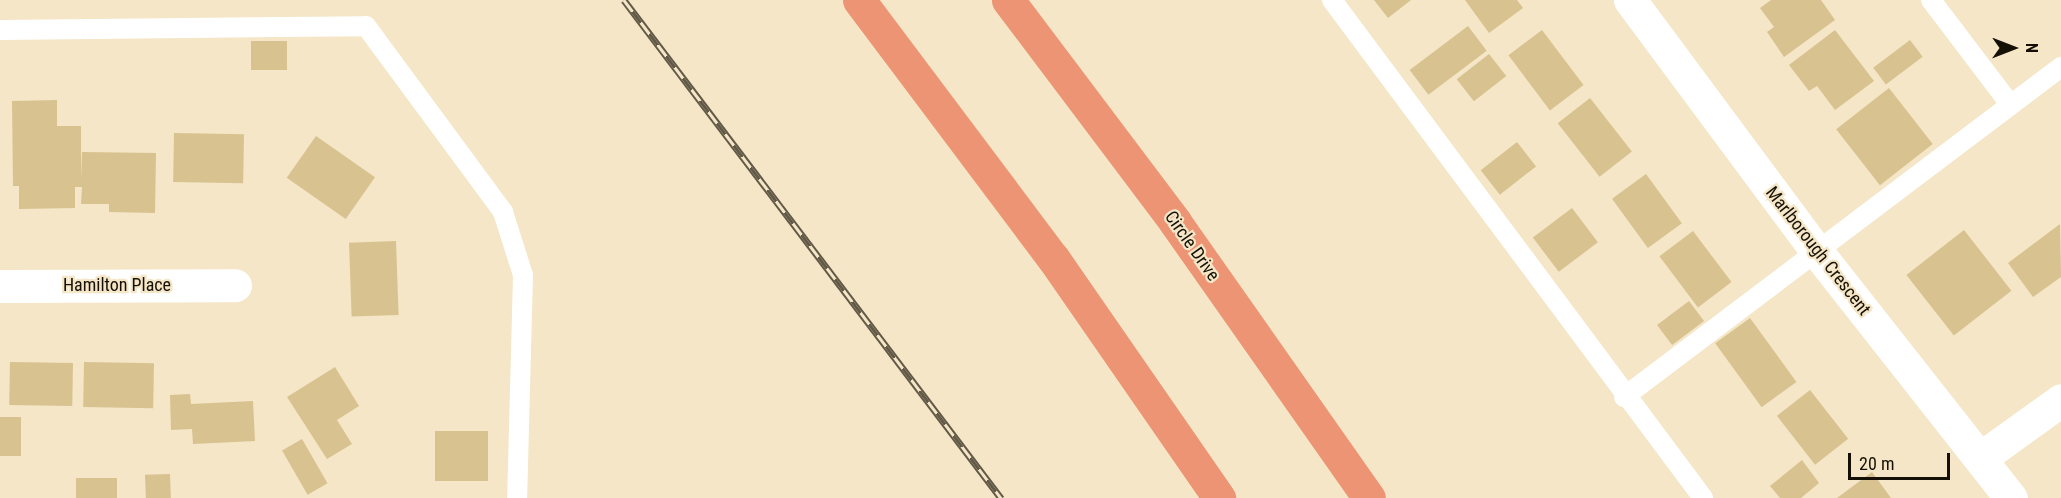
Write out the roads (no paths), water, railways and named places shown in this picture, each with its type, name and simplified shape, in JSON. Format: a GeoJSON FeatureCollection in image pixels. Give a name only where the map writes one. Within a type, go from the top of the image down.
{"type":"FeatureCollection","features":[{"type":"Feature","properties":{"kind":"highway"},"geometry":{"type":"LineString","coordinates":[[859,0],[1053,258],[1219,498]]}},
{"type":"Feature","properties":{"kind":"highway","name":"Circle Drive"},"geometry":{"type":"LineString","coordinates":[[1008,0],[1175,222],[1369,498]]}},
{"type":"Feature","properties":{"kind":"street","name":"Marlborough Crescent"},"geometry":{"type":"LineString","coordinates":[[1637,3],[1818,253],[1982,457],[2011,498]]}},
{"type":"Feature","properties":{"kind":"street","name":"Hamilton Place"},"geometry":{"type":"LineString","coordinates":[[0,286],[235,285]]}},
{"type":"Feature","properties":{"kind":"street"},"geometry":{"type":"LineString","coordinates":[[1982,457],[2061,400]]}},
{"type":"Feature","properties":{"kind":"lane"},"geometry":{"type":"LineString","coordinates":[[1332,0],[1624,397],[1703,498]]}},
{"type":"Feature","properties":{"kind":"lane"},"geometry":{"type":"LineString","coordinates":[[1931,0],[2010,104]]}},
{"type":"Feature","properties":{"kind":"lane"},"geometry":{"type":"LineString","coordinates":[[0,30],[366,26],[503,212],[522,275],[517,498]]}},
{"type":"Feature","properties":{"kind":"lane"},"geometry":{"type":"LineString","coordinates":[[1624,397],[1818,253],[2061,67]]}},
{"type":"Feature","properties":{"kind":"railway"},"geometry":{"type":"LineString","coordinates":[[624,0],[1001,498]]}}]}
